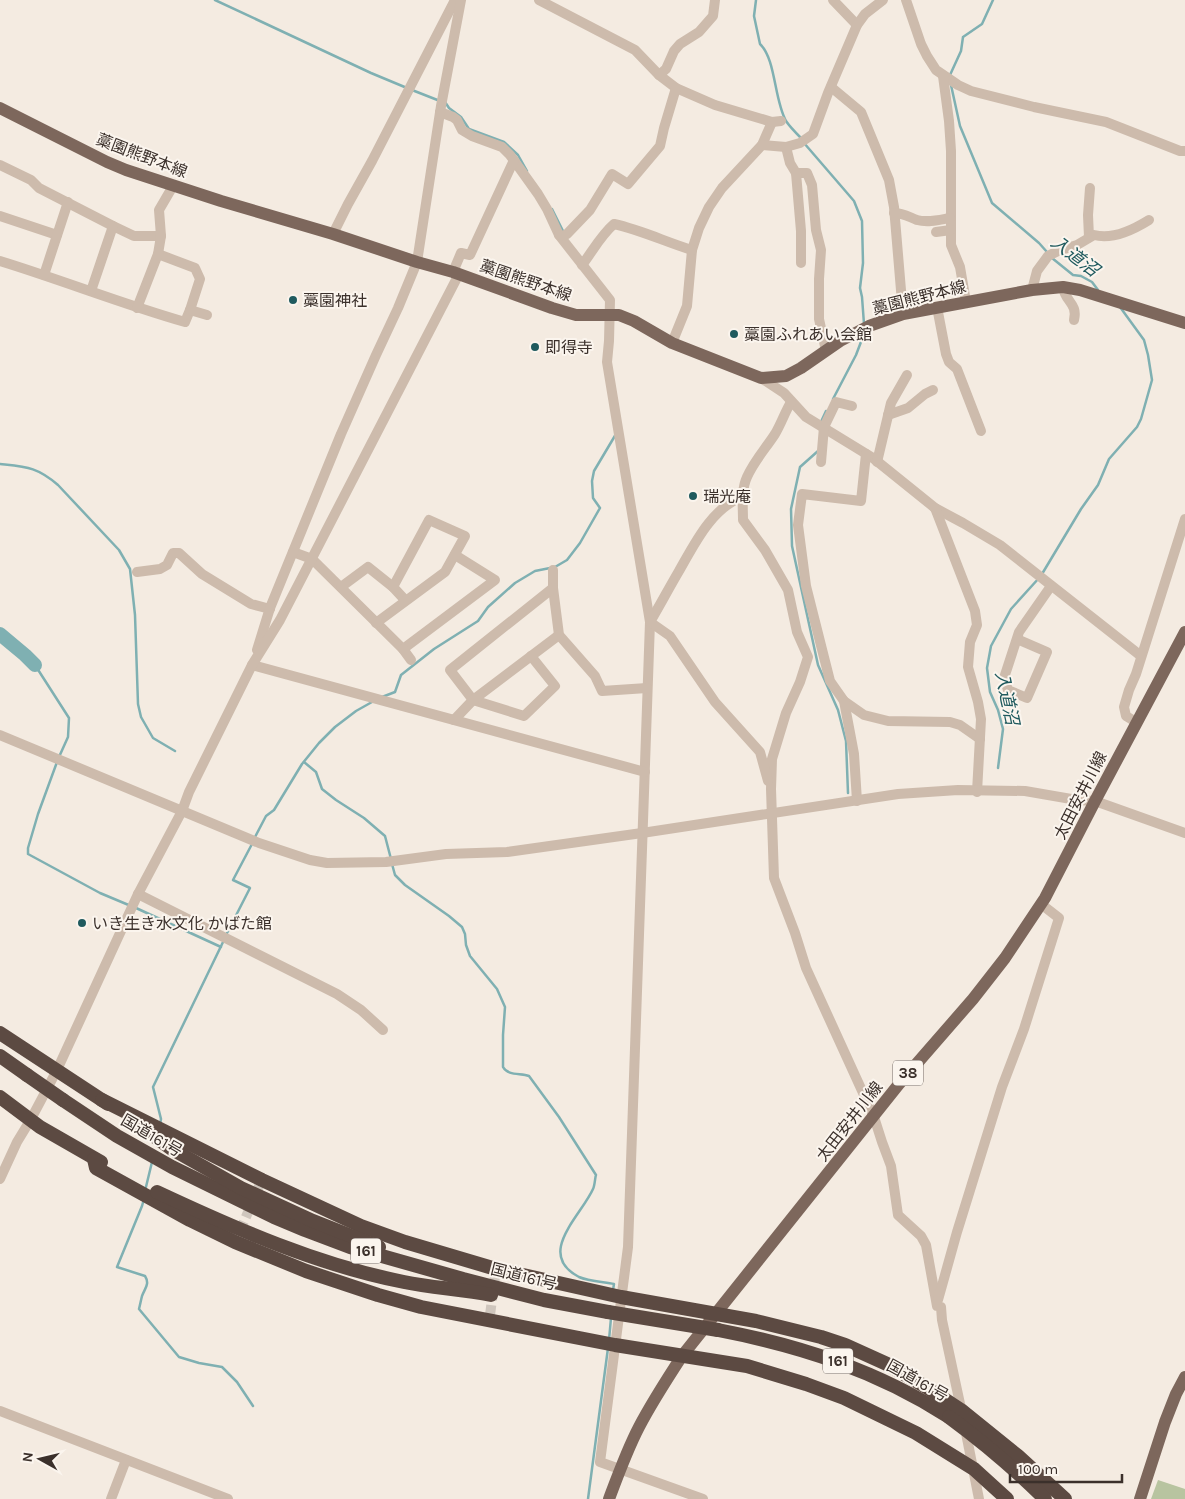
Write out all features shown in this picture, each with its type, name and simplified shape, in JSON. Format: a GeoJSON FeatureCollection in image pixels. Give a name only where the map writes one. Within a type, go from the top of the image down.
{"type":"FeatureCollection","features":[{"type":"Feature","properties":{"kind":"highway"},"geometry":{"type":"LineString","coordinates":[[0,1033],[102,1100],[158,1133],[260,1183],[404,1242],[496,1269],[621,1297],[756,1321],[845,1345],[886,1364],[938,1394],[955,1414],[1018,1456],[1065,1499]]}},
{"type":"Feature","properties":{"kind":"highway","name":"国道161号"},"geometry":{"type":"LineString","coordinates":[[0,1056],[118,1136],[153,1156],[221,1192],[274,1217],[350,1247],[544,1300],[718,1330],[788,1346],[856,1368],[955,1414],[979,1439],[1024,1477],[1045,1499]]}},
{"type":"Feature","properties":{"kind":"highway"},"geometry":{"type":"LineString","coordinates":[[0,1097],[40,1126],[94,1158],[96,1168],[250,1234],[312,1257],[405,1283],[512,1298],[544,1300]]}},
{"type":"Feature","properties":{"kind":"highway"},"geometry":{"type":"LineString","coordinates":[[158,1133],[172,1149],[241,1188],[313,1221],[433,1270]]}},
{"type":"Feature","properties":{"kind":"highway"},"geometry":{"type":"LineString","coordinates":[[146,1191],[190,1220],[238,1236],[306,1272],[378,1295],[421,1307],[489,1318],[615,1345],[747,1366],[806,1384],[844,1398],[916,1433],[974,1469],[1007,1499]]}},
{"type":"Feature","properties":{"kind":"main road","name":"藁園熊野本線"},"geometry":{"type":"LineString","coordinates":[[0,108],[126,170],[456,273],[552,308],[576,315],[612,314],[634,321],[672,343],[761,378],[786,376],[801,368],[840,340],[864,328],[903,314],[1032,290],[1063,287],[1099,295],[1185,323]]}},
{"type":"Feature","properties":{"kind":"main road","name":"太田安井川線"},"geometry":{"type":"LineString","coordinates":[[609,1499],[638,1428],[666,1379],[682,1356],[899,1084],[973,999],[1005,958],[1045,898],[1094,801],[1185,632]]}},
{"type":"Feature","properties":{"kind":"main road"},"geometry":{"type":"LineString","coordinates":[[1140,1499],[1165,1422],[1185,1377]]}},
{"type":"Feature","properties":{"kind":"street"},"geometry":{"type":"LineString","coordinates":[[333,234],[455,0]]}},
{"type":"Feature","properties":{"kind":"street"},"geometry":{"type":"LineString","coordinates":[[252,665],[270,609],[341,434],[417,262],[440,112],[461,0]]}},
{"type":"Feature","properties":{"kind":"street"},"geometry":{"type":"LineString","coordinates":[[539,0],[636,50],[659,75],[676,88],[715,105],[777,121],[762,145],[722,188],[709,207],[699,228],[692,250],[687,306],[672,343]]}},
{"type":"Feature","properties":{"kind":"street"},"geometry":{"type":"LineString","coordinates":[[659,75],[666,69],[674,51],[680,44],[699,32],[713,16],[715,0]]}},
{"type":"Feature","properties":{"kind":"street"},"geometry":{"type":"LineString","coordinates":[[833,0],[857,26]]}},
{"type":"Feature","properties":{"kind":"street"},"geometry":{"type":"LineString","coordinates":[[762,145],[786,148],[804,141],[813,134],[857,26],[865,14],[882,0]]}},
{"type":"Feature","properties":{"kind":"street"},"geometry":{"type":"LineString","coordinates":[[906,0],[921,44],[936,70],[955,83],[971,91],[1106,122],[1180,151],[1185,151]]}},
{"type":"Feature","properties":{"kind":"street"},"geometry":{"type":"LineString","coordinates":[[944,76],[950,141],[951,245],[960,267],[966,302]]}},
{"type":"Feature","properties":{"kind":"street"},"geometry":{"type":"LineString","coordinates":[[831,87],[861,112],[889,180],[894,206],[903,314]]}},
{"type":"Feature","properties":{"kind":"street"},"geometry":{"type":"LineString","coordinates":[[563,235],[590,210],[612,174],[628,184],[655,154],[660,146],[676,88]]}},
{"type":"Feature","properties":{"kind":"street"},"geometry":{"type":"LineString","coordinates":[[440,112],[457,120],[462,130],[472,136],[502,147],[514,160],[563,235],[610,300],[612,314],[607,362],[650,622],[628,1247],[600,1462],[703,1499]]}},
{"type":"Feature","properties":{"kind":"street"},"geometry":{"type":"LineString","coordinates":[[786,148],[790,163],[796,172],[802,263]]}},
{"type":"Feature","properties":{"kind":"street"},"geometry":{"type":"LineString","coordinates":[[0,1179],[4,1159],[31,1119],[57,1070],[134,902],[182,811],[189,792],[252,665],[280,620],[312,559],[456,273],[461,253],[470,255],[514,160]]}},
{"type":"Feature","properties":{"kind":"street"},"geometry":{"type":"LineString","coordinates":[[0,164],[31,180],[39,188],[134,236],[161,236]]}},
{"type":"Feature","properties":{"kind":"street"},"geometry":{"type":"LineString","coordinates":[[796,172],[807,172],[812,185],[816,230],[821,250],[819,319],[826,351]]}},
{"type":"Feature","properties":{"kind":"street"},"geometry":{"type":"LineString","coordinates":[[137,308],[158,254],[161,236],[159,210],[173,186]]}},
{"type":"Feature","properties":{"kind":"street"},"geometry":{"type":"LineString","coordinates":[[1089,237],[1090,188]]}},
{"type":"Feature","properties":{"kind":"street"},"geometry":{"type":"LineString","coordinates":[[44,275],[68,202]]}},
{"type":"Feature","properties":{"kind":"street"},"geometry":{"type":"LineString","coordinates":[[894,213],[901,213],[918,220],[932,221],[950,218]]}},
{"type":"Feature","properties":{"kind":"street"},"geometry":{"type":"LineString","coordinates":[[0,216],[57,235]]}},
{"type":"Feature","properties":{"kind":"street"},"geometry":{"type":"LineString","coordinates":[[1032,290],[1036,271],[1050,255],[1077,245],[1094,235],[1100,237],[1111,236],[1148,220]]}},
{"type":"Feature","properties":{"kind":"street"},"geometry":{"type":"LineString","coordinates":[[584,263],[605,232],[614,224],[692,250]]}},
{"type":"Feature","properties":{"kind":"street"},"geometry":{"type":"LineString","coordinates":[[91,292],[113,226]]}},
{"type":"Feature","properties":{"kind":"street"},"geometry":{"type":"LineString","coordinates":[[801,231],[816,230]]}},
{"type":"Feature","properties":{"kind":"street"},"geometry":{"type":"LineString","coordinates":[[936,232],[951,230]]}},
{"type":"Feature","properties":{"kind":"street"},"geometry":{"type":"LineString","coordinates":[[0,261],[137,308],[185,322],[200,280],[195,268],[158,254]]}},
{"type":"Feature","properties":{"kind":"street"},"geometry":{"type":"LineString","coordinates":[[1063,287],[1064,294],[1075,309],[1074,320]]}},
{"type":"Feature","properties":{"kind":"street"},"geometry":{"type":"LineString","coordinates":[[937,307],[946,354],[949,362],[958,369],[981,431]]}},
{"type":"Feature","properties":{"kind":"street"},"geometry":{"type":"LineString","coordinates":[[190,310],[207,315]]}},
{"type":"Feature","properties":{"kind":"street"},"geometry":{"type":"LineString","coordinates":[[877,462],[891,404],[906,375]]}},
{"type":"Feature","properties":{"kind":"street"},"geometry":{"type":"LineString","coordinates":[[761,378],[784,393],[806,417],[866,454],[935,508],[1000,545],[1141,656]]}},
{"type":"Feature","properties":{"kind":"street"},"geometry":{"type":"LineString","coordinates":[[888,415],[908,408],[933,390]]}},
{"type":"Feature","properties":{"kind":"street"},"geometry":{"type":"LineString","coordinates":[[791,402],[775,433],[746,478],[742,520],[765,550],[788,590],[797,632],[815,653],[844,700],[864,715],[888,721],[950,722],[960,724],[980,739]]}},
{"type":"Feature","properties":{"kind":"street"},"geometry":{"type":"LineString","coordinates":[[821,462],[820,425],[836,402],[852,406]]}},
{"type":"Feature","properties":{"kind":"street"},"geometry":{"type":"LineString","coordinates":[[866,454],[861,500],[802,494],[798,524],[815,653],[792,697],[778,734],[772,759],[772,851],[774,878],[806,968],[874,1117],[891,1166],[898,1215],[921,1236],[926,1245],[937,1306],[941,1307],[955,1414],[974,1469],[979,1499]]}},
{"type":"Feature","properties":{"kind":"street"},"geometry":{"type":"LineString","coordinates":[[650,622],[696,539],[710,520],[735,499],[743,496]]}},
{"type":"Feature","properties":{"kind":"street"},"geometry":{"type":"LineString","coordinates":[[935,508],[975,611],[977,625],[970,642],[968,667],[981,719],[977,792]]}},
{"type":"Feature","properties":{"kind":"street"},"geometry":{"type":"LineString","coordinates":[[1136,722],[1126,716],[1124,707],[1185,519]]}},
{"type":"Feature","properties":{"kind":"street"},"geometry":{"type":"LineString","coordinates":[[376,623],[445,572],[465,536],[429,520],[393,587]]}},
{"type":"Feature","properties":{"kind":"street"},"geometry":{"type":"LineString","coordinates":[[293,552],[312,559],[411,660]]}},
{"type":"Feature","properties":{"kind":"street"},"geometry":{"type":"LineString","coordinates":[[137,572],[160,569],[167,565],[173,553],[179,553],[202,574],[251,604],[270,609]]}},
{"type":"Feature","properties":{"kind":"street"},"geometry":{"type":"LineString","coordinates":[[403,650],[495,580],[455,554]]}},
{"type":"Feature","properties":{"kind":"street"},"geometry":{"type":"LineString","coordinates":[[341,587],[368,567],[393,587],[405,600]]}},
{"type":"Feature","properties":{"kind":"street"},"geometry":{"type":"LineString","coordinates":[[553,570],[553,588],[559,635],[595,676],[602,691],[647,688]]}},
{"type":"Feature","properties":{"kind":"street"},"geometry":{"type":"LineString","coordinates":[[1017,639],[1047,652],[1027,698],[1008,690],[1004,678],[1019,632],[1051,586]]}},
{"type":"Feature","properties":{"kind":"street"},"geometry":{"type":"LineString","coordinates":[[532,656],[555,686],[524,716],[473,700],[450,670],[553,588]]}},
{"type":"Feature","properties":{"kind":"street"},"geometry":{"type":"LineString","coordinates":[[650,622],[670,636],[715,702],[760,752],[771,789]]}},
{"type":"Feature","properties":{"kind":"street"},"geometry":{"type":"LineString","coordinates":[[454,720],[473,700],[559,635]]}},
{"type":"Feature","properties":{"kind":"street"},"geometry":{"type":"LineString","coordinates":[[252,665],[645,772]]}},
{"type":"Feature","properties":{"kind":"street"},"geometry":{"type":"LineString","coordinates":[[844,700],[854,754],[856,801]]}},
{"type":"Feature","properties":{"kind":"street"},"geometry":{"type":"LineString","coordinates":[[0,735],[253,841],[310,860],[327,863],[386,862],[446,854],[507,852],[898,794],[958,790],[977,792],[1025,791],[1094,801],[1185,833]]}},
{"type":"Feature","properties":{"kind":"street"},"geometry":{"type":"LineString","coordinates":[[134,902],[225,938],[337,994],[361,1010],[384,1030]]}},
{"type":"Feature","properties":{"kind":"street"},"geometry":{"type":"LineString","coordinates":[[937,1306],[957,1232],[996,1105],[1024,1029],[1059,918],[1041,904]]}},
{"type":"Feature","properties":{"kind":"street"},"geometry":{"type":"LineString","coordinates":[[0,1411],[228,1499]]}},
{"type":"Feature","properties":{"kind":"street"},"geometry":{"type":"LineString","coordinates":[[111,1499],[126,1460]]}},
{"type":"Feature","properties":{"kind":"green space"},"geometry":{"type":"Polygon","coordinates":[[[1158,1480],[1185,1489],[1185,1499],[1151,1499],[1158,1480]]]}},
{"type":"Feature","properties":{"kind":"waterway"},"geometry":{"type":"LineString","coordinates":[[215,0],[407,88]]}},
{"type":"Feature","properties":{"kind":"waterway"},"geometry":{"type":"LineString","coordinates":[[756,0],[754,16],[760,44],[769,59],[782,112],[786,121],[801,138]]}},
{"type":"Feature","properties":{"kind":"waterway","name":"入道沼"},"geometry":{"type":"LineString","coordinates":[[950,75],[961,51],[963,37],[982,24],[993,0]]}},
{"type":"Feature","properties":{"kind":"waterway","name":"入道沼"},"geometry":{"type":"LineString","coordinates":[[951,85],[960,126],[992,203],[1047,252]]}},
{"type":"Feature","properties":{"kind":"waterway"},"geometry":{"type":"LineString","coordinates":[[412,90],[440,101]]}},
{"type":"Feature","properties":{"kind":"waterway"},"geometry":{"type":"LineString","coordinates":[[445,102],[449,108],[461,117],[469,129],[504,142],[518,155],[527,171]]}},
{"type":"Feature","properties":{"kind":"waterway"},"geometry":{"type":"LineString","coordinates":[[804,143],[854,201],[862,221],[863,263],[860,288],[864,324]]}},
{"type":"Feature","properties":{"kind":"waterway"},"geometry":{"type":"LineString","coordinates":[[552,209],[564,233]]}},
{"type":"Feature","properties":{"kind":"waterway","name":"入道沼"},"geometry":{"type":"LineString","coordinates":[[1052,258],[1073,275],[1081,276],[1092,282],[1098,290]]}},
{"type":"Feature","properties":{"kind":"waterway","name":"入道沼"},"geometry":{"type":"LineString","coordinates":[[1042,574],[1081,509],[1098,485],[1109,459],[1137,427],[1141,419],[1152,380],[1148,355],[1144,340],[1120,307]]}},
{"type":"Feature","properties":{"kind":"waterway"},"geometry":{"type":"LineString","coordinates":[[833,399],[856,355],[864,334]]}},
{"type":"Feature","properties":{"kind":"waterway"},"geometry":{"type":"LineString","coordinates":[[820,424],[826,411]]}},
{"type":"Feature","properties":{"kind":"waterway"},"geometry":{"type":"LineString","coordinates":[[382,697],[395,692],[401,675],[434,649],[478,621],[488,607],[515,583],[535,571],[555,567],[567,560],[580,543],[600,508],[593,498],[592,481],[594,471],[616,434]]}},
{"type":"Feature","properties":{"kind":"waterway"},"geometry":{"type":"LineString","coordinates":[[818,451],[800,467],[791,509],[792,546],[818,665],[838,710],[846,741],[848,793]]}},
{"type":"Feature","properties":{"kind":"waterway"},"geometry":{"type":"LineString","coordinates":[[0,464],[38,471],[51,479],[119,550],[130,569],[135,615],[138,704],[141,717],[153,738],[175,751]]}},
{"type":"Feature","properties":{"kind":"waterway","name":"入道沼"},"geometry":{"type":"LineString","coordinates":[[998,768],[1003,729],[998,710],[990,692],[987,668],[991,646],[1011,609],[1039,578]]}},
{"type":"Feature","properties":{"kind":"waterway"},"geometry":{"type":"LineString","coordinates":[[0,634],[35,665]]}},
{"type":"Feature","properties":{"kind":"waterway"},"geometry":{"type":"LineString","coordinates":[[35,665],[69,718],[68,737],[59,757]]}},
{"type":"Feature","properties":{"kind":"waterway"},"geometry":{"type":"LineString","coordinates":[[254,839],[266,816],[274,810],[302,764],[319,743],[335,727],[356,711],[372,702]]}},
{"type":"Feature","properties":{"kind":"waterway"},"geometry":{"type":"LineString","coordinates":[[57,762],[38,814],[28,854],[100,893],[131,906]]}},
{"type":"Feature","properties":{"kind":"waterway"},"geometry":{"type":"LineString","coordinates":[[304,762],[316,772],[322,789],[364,818],[385,836],[391,859]]}},
{"type":"Feature","properties":{"kind":"waterway"},"geometry":{"type":"LineString","coordinates":[[226,935],[250,888],[233,880],[252,844]]}},
{"type":"Feature","properties":{"kind":"waterway"},"geometry":{"type":"LineString","coordinates":[[392,864],[395,875],[405,885],[462,927],[470,956],[497,989],[505,1007],[503,1067],[508,1072],[529,1076],[559,1117],[596,1175],[593,1189],[565,1234],[561,1246],[561,1257],[566,1268],[579,1277],[614,1284],[613,1290]]}},
{"type":"Feature","properties":{"kind":"waterway"},"geometry":{"type":"LineString","coordinates":[[136,908],[221,947]]}},
{"type":"Feature","properties":{"kind":"waterway"},"geometry":{"type":"LineString","coordinates":[[160,1125],[161,1119],[153,1087],[224,940]]}},
{"type":"Feature","properties":{"kind":"waterway"},"geometry":{"type":"LineString","coordinates":[[145,1191],[152,1162]]}},
{"type":"Feature","properties":{"kind":"waterway"},"geometry":{"type":"LineString","coordinates":[[144,1199],[117,1267],[145,1276],[147,1284],[139,1309],[179,1357],[222,1367],[237,1382],[253,1406]]}},
{"type":"Feature","properties":{"kind":"waterway"},"geometry":{"type":"LineString","coordinates":[[609,1340],[611,1318]]}},
{"type":"Feature","properties":{"kind":"waterway"},"geometry":{"type":"LineString","coordinates":[[588,1499],[608,1348]]}},
{"type":"Feature","properties":{"kind":"tunnel"},"geometry":{"type":"LineString","coordinates":[[240,1231],[259,1186]]}},
{"type":"Feature","properties":{"kind":"tunnel"},"geometry":{"type":"LineString","coordinates":[[490,1315],[496,1269]]}},
{"type":"Feature","properties":{"kind":"place","name":"藁園神社"},"geometry":{"type":"Point","coordinates":[293,300]}},
{"type":"Feature","properties":{"kind":"place","name":"藁園ふれあい会館"},"geometry":{"type":"Point","coordinates":[734,334]}},
{"type":"Feature","properties":{"kind":"place","name":"即得寺"},"geometry":{"type":"Point","coordinates":[535,347]}},
{"type":"Feature","properties":{"kind":"place","name":"瑞光庵"},"geometry":{"type":"Point","coordinates":[693,496]}},
{"type":"Feature","properties":{"kind":"place","name":"いき生き水文化 かばた館"},"geometry":{"type":"Point","coordinates":[82,923]}}]}
